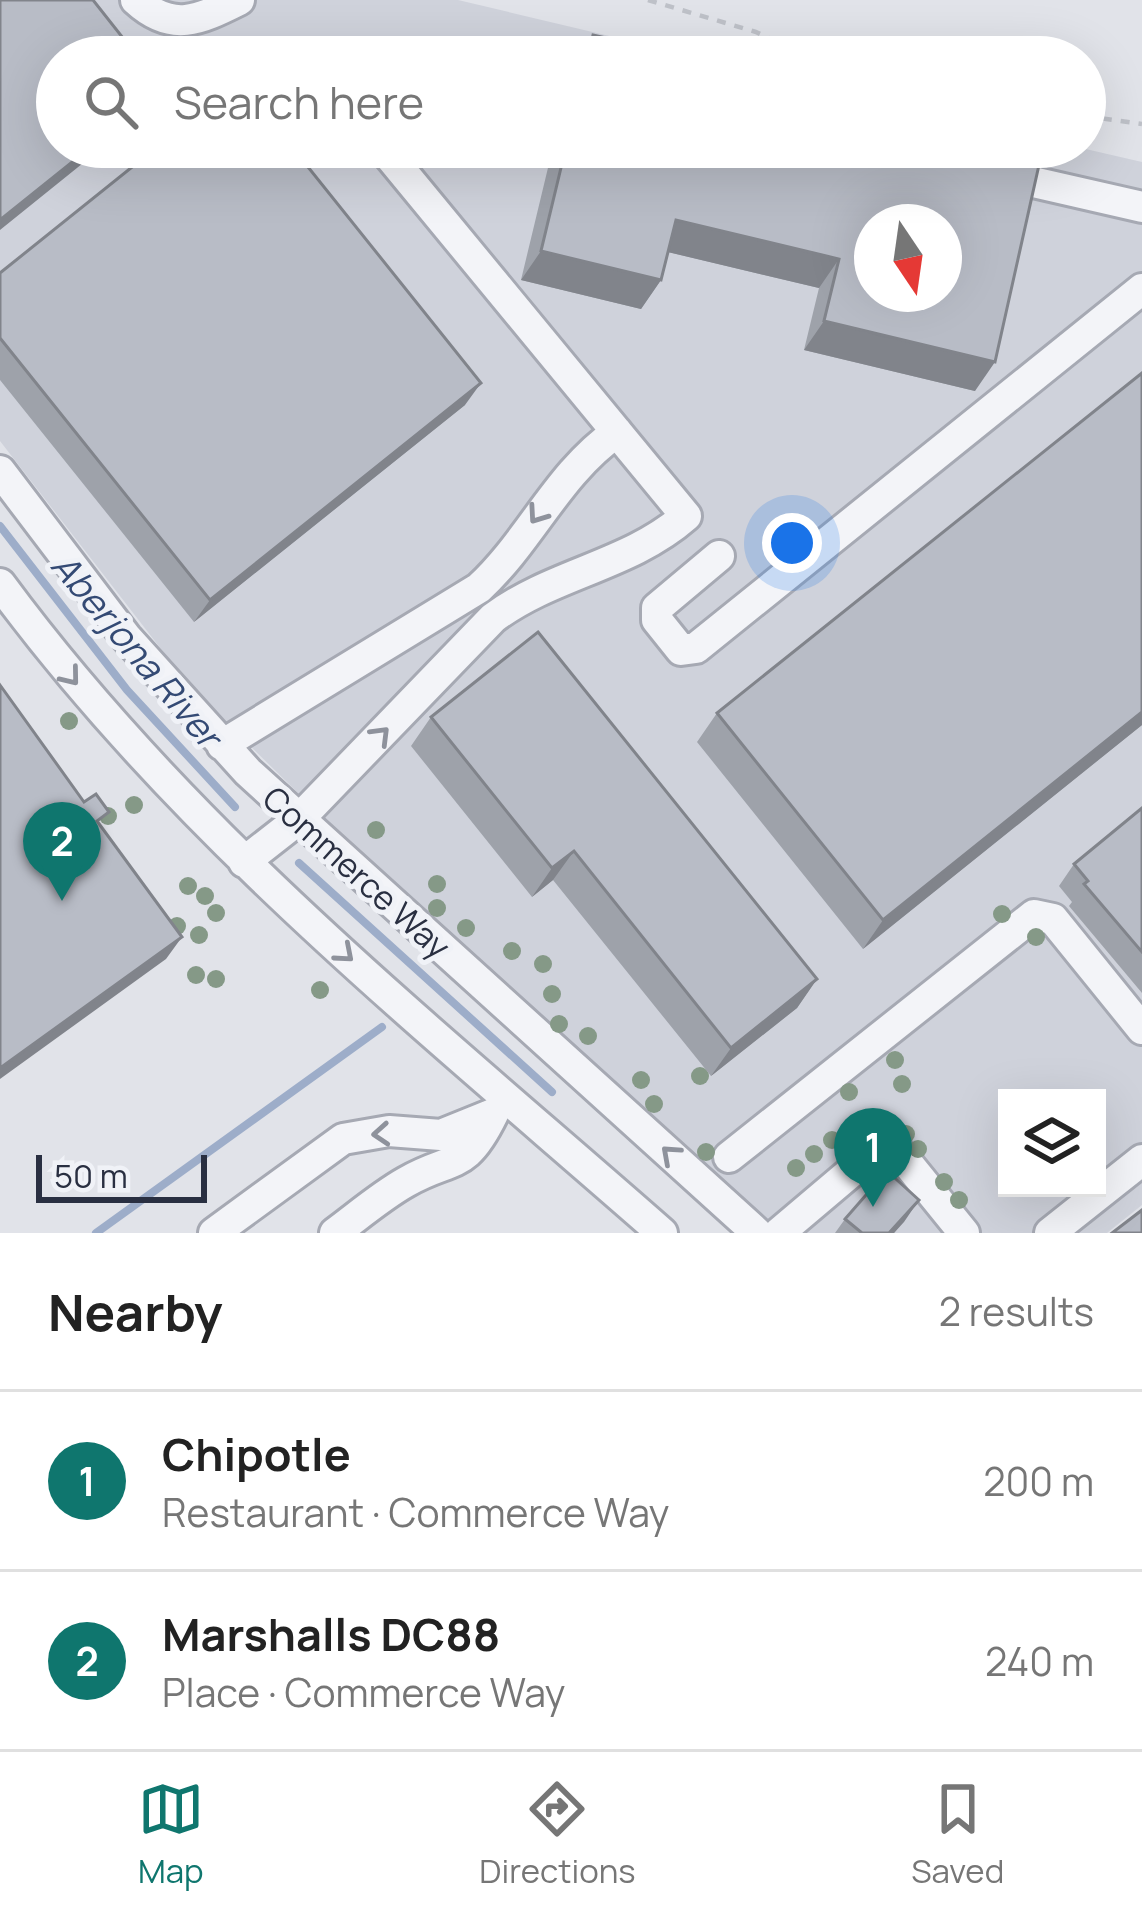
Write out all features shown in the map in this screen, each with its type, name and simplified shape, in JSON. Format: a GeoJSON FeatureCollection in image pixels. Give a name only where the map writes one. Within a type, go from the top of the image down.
{"type":"FeatureCollection","features":[{"type":"Feature","properties":{"kind":"street"},"geometry":{"type":"LineString","coordinates":[[136,0],[157,17],[179,23],[239,0]]}},
{"type":"Feature","properties":{"kind":"street"},"geometry":{"type":"LineString","coordinates":[[244,862],[299,819],[493,618],[530,594],[633,555],[686,516],[399,168]]}},
{"type":"Feature","properties":{"kind":"street"},"geometry":{"type":"LineString","coordinates":[[1033,182],[1142,207]]}},
{"type":"Feature","properties":{"kind":"street"},"geometry":{"type":"LineString","coordinates":[[719,556],[657,608],[657,620],[681,650],[696,649],[1142,289]]}},
{"type":"Feature","properties":{"kind":"street"},"geometry":{"type":"LineString","coordinates":[[222,745],[479,588],[500,569],[572,469],[617,432]]}},
{"type":"Feature","properties":{"kind":"street","name":"Commerce Way"},"geometry":{"type":"LineString","coordinates":[[0,471],[137,650],[222,745],[757,1233]]}},
{"type":"Feature","properties":{"kind":"street","name":"Commerce Way"},"geometry":{"type":"LineString","coordinates":[[0,584],[125,741],[244,862],[662,1233]]}},
{"type":"Feature","properties":{"kind":"street"},"geometry":{"type":"LineString","coordinates":[[729,1157],[1034,915],[1053,919],[1142,1029]]}},
{"type":"Feature","properties":{"kind":"street"},"geometry":{"type":"LineString","coordinates":[[214,1233],[343,1139],[389,1131],[441,1135],[493,1114],[480,1141],[458,1162],[407,1181],[335,1233]]}},
{"type":"Feature","properties":{"kind":"street"},"geometry":{"type":"LineString","coordinates":[[779,1233],[857,1167],[883,1132],[964,1233]]}},
{"type":"Feature","properties":{"kind":"street"},"geometry":{"type":"LineString","coordinates":[[1050,1233],[1142,1160]]}},
{"type":"Feature","properties":{"kind":"path"},"geometry":{"type":"LineString","coordinates":[[648,0],[764,36]]}},
{"type":"Feature","properties":{"kind":"path"},"geometry":{"type":"LineString","coordinates":[[1106,119],[1142,124]]}},
{"type":"Feature","properties":{"kind":"shaded area"},"geometry":{"type":"Polygon","coordinates":[[[0,0],[458,0],[610,36],[36,36],[36,168],[1106,168],[1106,154],[1142,162],[1142,1205],[1107,1233],[782,1233],[343,837],[192,689],[0,441],[0,0]]]}},
{"type":"Feature","properties":{"kind":"building"},"geometry":{"type":"Polygon","coordinates":[[[0,0],[93,0],[121,36],[36,36],[36,168],[65,168],[0,220],[0,0]]]}},
{"type":"Feature","properties":{"kind":"building"},"geometry":{"type":"Polygon","coordinates":[[[131,168],[309,168],[481,383],[210,600],[0,338],[0,273],[131,168]]]}},
{"type":"Feature","properties":{"kind":"building"},"geometry":{"type":"Polygon","coordinates":[[[561,168],[1038,168],[995,362],[824,321],[839,259],[676,220],[661,280],[541,251],[561,168]]]}},
{"type":"Feature","properties":{"kind":"building"},"geometry":{"type":"Polygon","coordinates":[[[1142,373],[1142,712],[883,920],[717,713],[1142,373]]]}},
{"type":"Feature","properties":{"kind":"building"},"geometry":{"type":"Polygon","coordinates":[[[538,632],[817,979],[731,1048],[574,851],[552,868],[431,717],[538,632]]]}},
{"type":"Feature","properties":{"kind":"building"},"geometry":{"type":"Polygon","coordinates":[[[0,685],[84,802],[96,794],[109,812],[97,821],[182,937],[0,1068],[0,685]]]}},
{"type":"Feature","properties":{"kind":"building"},"geometry":{"type":"Polygon","coordinates":[[[1142,808],[1142,952],[1084,884],[1088,881],[1074,864],[1142,808]]]}},
{"type":"Feature","properties":{"kind":"building"},"geometry":{"type":"Polygon","coordinates":[[[887,1171],[919,1200],[889,1233],[862,1233],[845,1219],[887,1171]]]}},
{"type":"Feature","properties":{"kind":"building"},"geometry":{"type":"Polygon","coordinates":[[[1142,1210],[1142,1233],[1112,1233],[1142,1210]]]}},
{"type":"Feature","properties":{"kind":"waterway","name":"Aberjona River"},"geometry":{"type":"LineString","coordinates":[[0,526],[127,690],[235,807]]}},
{"type":"Feature","properties":{"kind":"waterway","name":"Aberjona River"},"geometry":{"type":"LineString","coordinates":[[299,863],[552,1092]]}},
{"type":"Feature","properties":{"kind":"waterway"},"geometry":{"type":"LineString","coordinates":[[96,1233],[382,1027]]}},
{"type":"Feature","properties":{"kind":"place","name":"Marshalls DC88"},"geometry":{"type":"Point","coordinates":[62,901]}},
{"type":"Feature","properties":{"kind":"place","name":"Chipotle"},"geometry":{"type":"Point","coordinates":[873,1207]}}]}
